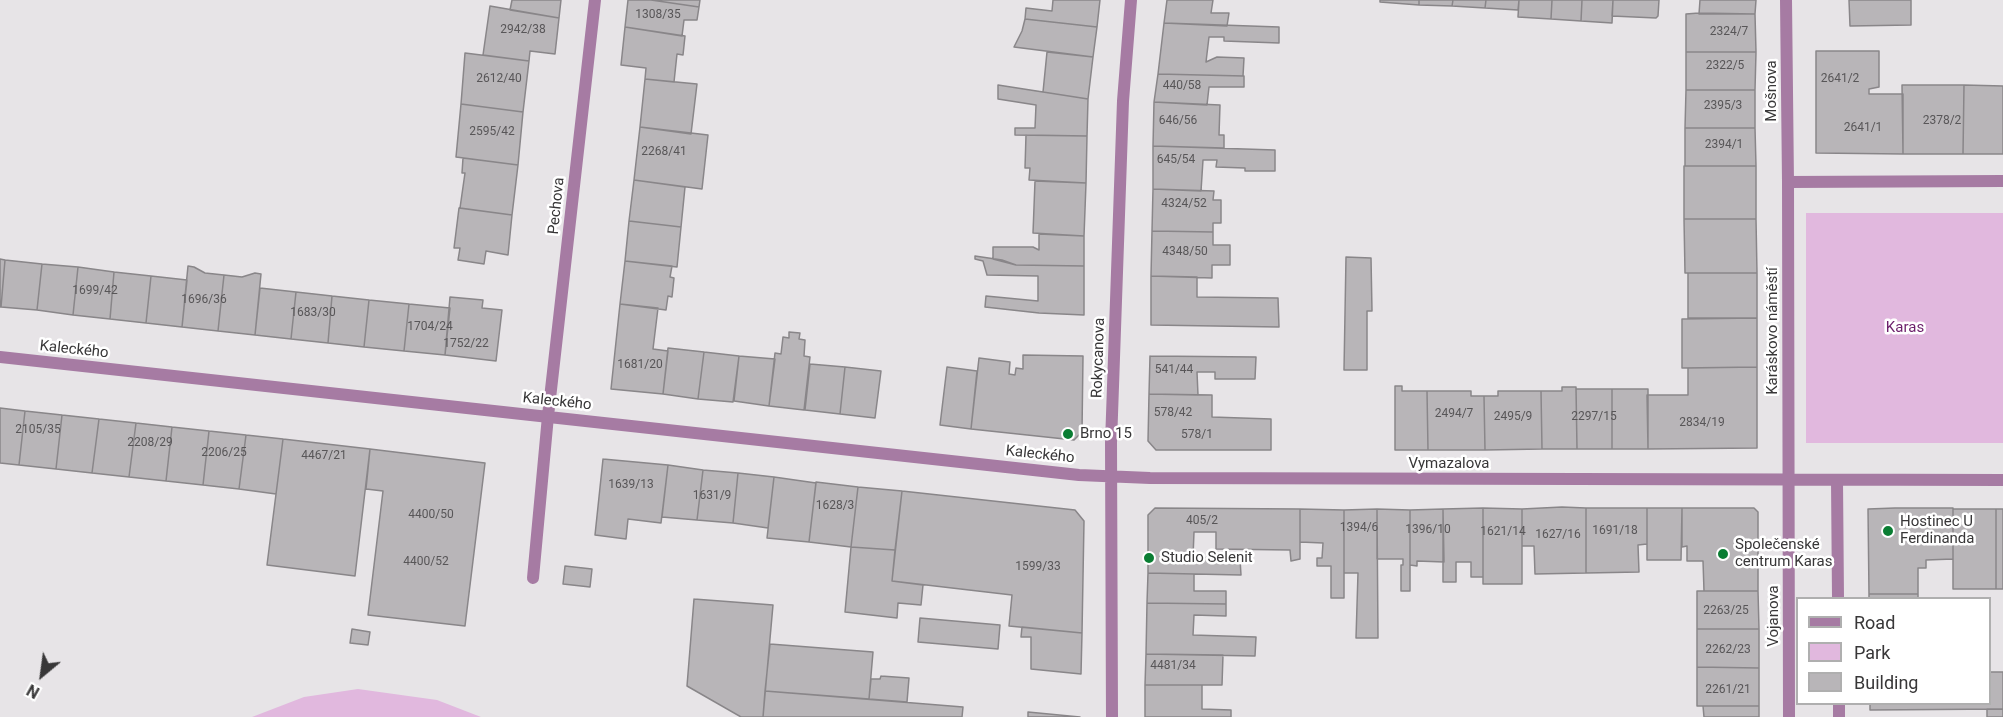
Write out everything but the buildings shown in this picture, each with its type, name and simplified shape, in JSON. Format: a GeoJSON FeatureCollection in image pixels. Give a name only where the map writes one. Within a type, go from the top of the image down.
{"type":"FeatureCollection","features":[{"type":"Feature","properties":{"kind":"street","name":"Pechova"},"geometry":{"type":"LineString","coordinates":[[533,578],[548,416],[595,0]]}},
{"type":"Feature","properties":{"kind":"street","name":"Rokycanova"},"geometry":{"type":"LineString","coordinates":[[1112,717],[1111,476],[1123,101],[1131,0]]}},
{"type":"Feature","properties":{"kind":"street","name":"Mošnova"},"geometry":{"type":"LineString","coordinates":[[1786,0],[1788,182]]}},
{"type":"Feature","properties":{"kind":"street"},"geometry":{"type":"LineString","coordinates":[[1788,182],[2003,182]]}},
{"type":"Feature","properties":{"kind":"street","name":"Karáskovo náměstí"},"geometry":{"type":"LineString","coordinates":[[1788,182],[1788,480]]}},
{"type":"Feature","properties":{"kind":"street","name":"Kaleckého"},"geometry":{"type":"LineString","coordinates":[[0,357],[1079,475],[1111,476]]}},
{"type":"Feature","properties":{"kind":"street","name":"Vymazalova"},"geometry":{"type":"LineString","coordinates":[[1111,476],[1788,480]]}},
{"type":"Feature","properties":{"kind":"street"},"geometry":{"type":"LineString","coordinates":[[1788,480],[2003,480]]}},
{"type":"Feature","properties":{"kind":"street","name":"Vojanova"},"geometry":{"type":"LineString","coordinates":[[1788,480],[1789,717]]}},
{"type":"Feature","properties":{"kind":"street"},"geometry":{"type":"LineString","coordinates":[[1837,480],[1838,597]]}},
{"type":"Feature","properties":{"kind":"green space","name":"Karas"},"geometry":{"type":"Polygon","coordinates":[[[1806,213],[2003,213],[2003,443],[1806,443],[1806,213]]]}},
{"type":"Feature","properties":{"kind":"green space"},"geometry":{"type":"Polygon","coordinates":[[[358,689],[437,700],[481,717],[252,717],[304,697],[358,689]]]}},
{"type":"Feature","properties":{"kind":"place","name":"Brno 15"},"geometry":{"type":"Point","coordinates":[1068,434]}},
{"type":"Feature","properties":{"kind":"place","name":"Hostinec U Ferdinanda"},"geometry":{"type":"Point","coordinates":[1888,531]}},
{"type":"Feature","properties":{"kind":"place","name":"Společenské centrum Karas"},"geometry":{"type":"Point","coordinates":[1723,554]}},
{"type":"Feature","properties":{"kind":"place","name":"Studio Selenit"},"geometry":{"type":"Point","coordinates":[1149,558]}}]}
